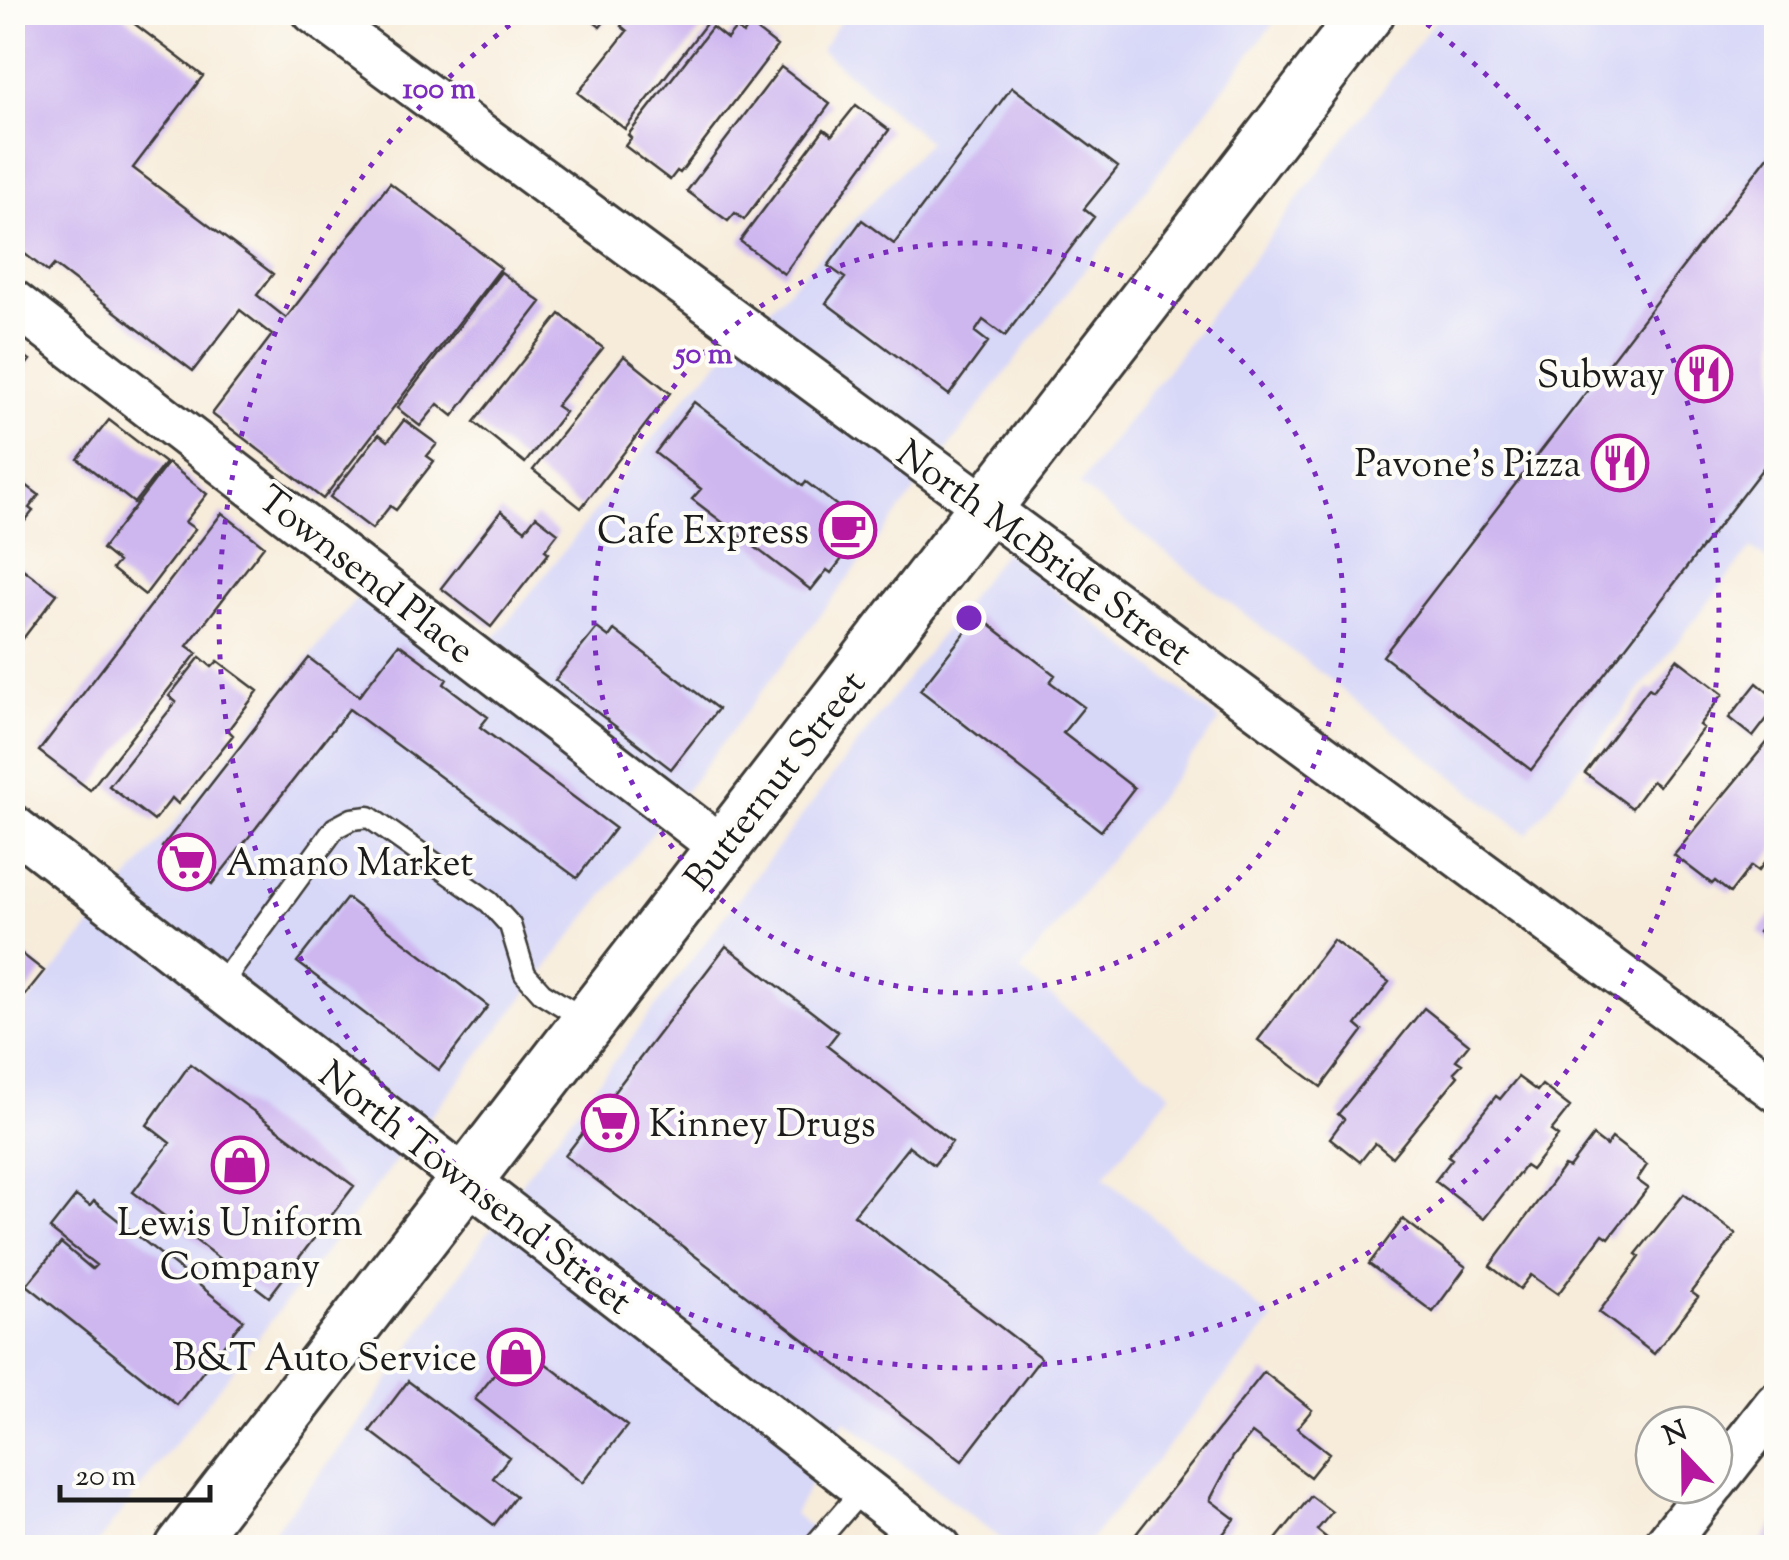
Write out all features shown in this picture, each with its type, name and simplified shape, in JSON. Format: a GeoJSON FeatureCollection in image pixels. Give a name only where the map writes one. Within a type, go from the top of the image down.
{"type":"FeatureCollection","features":[{"type":"Feature","properties":{"kind":"street","name":"North McBride Street"},"geometry":{"type":"LineString","coordinates":[[314,12],[1776,1090]]}},
{"type":"Feature","properties":{"kind":"street","name":"Butternut Street"},"geometry":{"type":"LineString","coordinates":[[182,1548],[1368,12]]}},
{"type":"Feature","properties":{"kind":"street","name":"Townsend Place"},"geometry":{"type":"LineString","coordinates":[[12,301],[722,848]]}},
{"type":"Feature","properties":{"kind":"street","name":"North Townsend Street"},"geometry":{"type":"LineString","coordinates":[[12,826],[940,1548]]}},
{"type":"Feature","properties":{"kind":"street"},"geometry":{"type":"LineString","coordinates":[[1734,1457],[1776,1404]]}},
{"type":"Feature","properties":{"kind":"street"},"geometry":{"type":"LineString","coordinates":[[1663,1548],[1697,1505]]}},
{"type":"Feature","properties":{"kind":"lane"},"geometry":{"type":"LineString","coordinates":[[219,987],[335,828],[352,819],[369,817],[489,902],[510,925],[526,974],[542,993],[588,1022]]}},
{"type":"Feature","properties":{"kind":"lane"},"geometry":{"type":"LineString","coordinates":[[812,1548],[864,1488]]}},
{"type":"Feature","properties":{"kind":"shaded area"},"geometry":{"type":"Polygon","coordinates":[[[846,13],[1281,13],[704,767],[94,1547],[13,1548],[13,1022],[357,598],[467,673],[689,393],[929,142],[821,50],[846,13]]]}},
{"type":"Feature","properties":{"kind":"shaded area"},"geometry":{"type":"Polygon","coordinates":[[[1441,13],[1776,13],[1776,567],[1751,548],[1527,834],[1079,485],[1441,13]]]}},
{"type":"Feature","properties":{"kind":"shaded area"},"geometry":{"type":"Polygon","coordinates":[[[1005,551],[1220,721],[1020,971],[1171,1093],[1104,1176],[1273,1320],[1084,1547],[1012,1547],[845,1420],[794,1514],[836,1547],[260,1548],[353,1433],[526,1176],[1005,551]]]}},
{"type":"Feature","properties":{"kind":"building"},"geometry":{"type":"Polygon","coordinates":[[[15,12],[119,12],[203,76],[133,168],[273,274],[257,295],[286,318],[390,183],[501,268],[323,499],[212,414],[272,335],[240,310],[193,371],[54,265],[48,272],[12,244],[15,12]]]}},
{"type":"Feature","properties":{"kind":"building"},"geometry":{"type":"Polygon","coordinates":[[[582,12],[612,12],[600,27],[582,12]]]}},
{"type":"Feature","properties":{"kind":"building"},"geometry":{"type":"Polygon","coordinates":[[[631,12],[715,12],[625,129],[578,93],[627,31],[621,26],[631,12]]]}},
{"type":"Feature","properties":{"kind":"building"},"geometry":{"type":"Polygon","coordinates":[[[750,25],[777,46],[680,173],[677,171],[670,180],[625,146],[631,138],[628,135],[712,27],[727,39],[736,28],[743,34],[750,25]]]}},
{"type":"Feature","properties":{"kind":"building"},"geometry":{"type":"Polygon","coordinates":[[[781,67],[830,104],[744,220],[735,213],[728,221],[687,191],[781,67]]]}},
{"type":"Feature","properties":{"kind":"building"},"geometry":{"type":"Polygon","coordinates":[[[1012,87],[1118,167],[1084,209],[1094,217],[1005,336],[983,320],[975,332],[988,342],[949,395],[826,303],[845,278],[828,266],[862,220],[894,244],[1012,87]]]}},
{"type":"Feature","properties":{"kind":"building"},"geometry":{"type":"Polygon","coordinates":[[[856,105],[889,130],[784,274],[740,241],[824,129],[832,135],[856,105]]]}},
{"type":"Feature","properties":{"kind":"building"},"geometry":{"type":"Polygon","coordinates":[[[1776,146],[1776,451],[1531,770],[1383,656],[1776,146]]]}},
{"type":"Feature","properties":{"kind":"building"},"geometry":{"type":"Polygon","coordinates":[[[501,272],[541,302],[453,416],[438,404],[420,426],[397,408],[501,272]]]}},
{"type":"Feature","properties":{"kind":"building"},"geometry":{"type":"Polygon","coordinates":[[[560,314],[603,348],[556,406],[565,412],[525,463],[474,422],[560,314]]]}},
{"type":"Feature","properties":{"kind":"building"},"geometry":{"type":"Polygon","coordinates":[[[12,347],[30,360],[12,382],[12,347]]]}},
{"type":"Feature","properties":{"kind":"building"},"geometry":{"type":"Polygon","coordinates":[[[624,356],[670,393],[581,508],[533,470],[624,356]]]}},
{"type":"Feature","properties":{"kind":"building"},"geometry":{"type":"Polygon","coordinates":[[[694,402],[803,486],[806,482],[866,528],[831,573],[827,570],[811,590],[692,499],[701,489],[655,453],[694,402]]]}},
{"type":"Feature","properties":{"kind":"building"},"geometry":{"type":"Polygon","coordinates":[[[109,420],[165,463],[134,503],[78,459],[109,420]]]}},
{"type":"Feature","properties":{"kind":"building"},"geometry":{"type":"Polygon","coordinates":[[[404,420],[437,444],[427,456],[434,461],[396,510],[390,506],[372,529],[330,497],[379,434],[388,441],[404,420]]]}},
{"type":"Feature","properties":{"kind":"building"},"geometry":{"type":"Polygon","coordinates":[[[168,463],[207,494],[185,522],[195,529],[145,595],[112,569],[118,562],[102,549],[168,463]]]}},
{"type":"Feature","properties":{"kind":"building"},"geometry":{"type":"Polygon","coordinates":[[[18,479],[39,495],[29,508],[33,511],[12,537],[12,486],[18,479]]]}},
{"type":"Feature","properties":{"kind":"building"},"geometry":{"type":"Polygon","coordinates":[[[501,511],[525,530],[536,516],[558,533],[545,550],[549,553],[491,627],[441,588],[501,511]]]}},
{"type":"Feature","properties":{"kind":"building"},"geometry":{"type":"Polygon","coordinates":[[[222,513],[264,546],[187,646],[197,653],[90,790],[39,751],[222,513]]]}},
{"type":"Feature","properties":{"kind":"building"},"geometry":{"type":"Polygon","coordinates":[[[12,561],[57,594],[12,653],[12,561]]]}},
{"type":"Feature","properties":{"kind":"building"},"geometry":{"type":"Polygon","coordinates":[[[978,616],[1055,675],[1050,682],[1084,707],[1063,733],[1134,788],[1101,831],[920,690],[978,616]]]}},
{"type":"Feature","properties":{"kind":"building"},"geometry":{"type":"Polygon","coordinates":[[[597,628],[609,637],[614,630],[718,709],[671,769],[555,680],[597,628]]]}},
{"type":"Feature","properties":{"kind":"building"},"geometry":{"type":"Polygon","coordinates":[[[399,644],[447,679],[444,684],[488,717],[480,727],[615,828],[577,878],[349,709],[212,884],[162,847],[309,658],[359,696],[399,644]]]}},
{"type":"Feature","properties":{"kind":"building"},"geometry":{"type":"Polygon","coordinates":[[[200,657],[212,667],[218,661],[258,691],[228,730],[233,735],[178,804],[172,798],[154,821],[109,786],[176,702],[169,696],[200,657]]]}},
{"type":"Feature","properties":{"kind":"building"},"geometry":{"type":"Polygon","coordinates":[[[1677,659],[1723,694],[1659,786],[1652,781],[1632,808],[1585,773],[1649,688],[1653,691],[1677,659]]]}},
{"type":"Feature","properties":{"kind":"building"},"geometry":{"type":"Polygon","coordinates":[[[1757,683],[1776,699],[1776,707],[1753,737],[1729,718],[1757,683]]]}},
{"type":"Feature","properties":{"kind":"building"},"geometry":{"type":"Polygon","coordinates":[[[1770,739],[1776,744],[1776,848],[1758,871],[1751,866],[1730,893],[1674,855],[1770,739]]]}},
{"type":"Feature","properties":{"kind":"building"},"geometry":{"type":"Polygon","coordinates":[[[347,898],[488,1006],[439,1070],[297,962],[347,898]]]}},
{"type":"Feature","properties":{"kind":"building"},"geometry":{"type":"Polygon","coordinates":[[[1776,909],[1776,946],[1758,932],[1776,909]]]}},
{"type":"Feature","properties":{"kind":"building"},"geometry":{"type":"Polygon","coordinates":[[[1333,940],[1389,982],[1356,1025],[1363,1031],[1321,1087],[1258,1040],[1333,940]]]}},
{"type":"Feature","properties":{"kind":"building"},"geometry":{"type":"Polygon","coordinates":[[[12,946],[44,971],[12,1011],[12,946]]]}},
{"type":"Feature","properties":{"kind":"building"},"geometry":{"type":"Polygon","coordinates":[[[726,946],[838,1032],[827,1046],[952,1142],[934,1165],[909,1146],[854,1215],[1041,1358],[962,1461],[565,1156],[726,946]]]}},
{"type":"Feature","properties":{"kind":"building"},"geometry":{"type":"Polygon","coordinates":[[[1424,1008],[1469,1044],[1456,1060],[1462,1064],[1454,1072],[1458,1076],[1392,1157],[1375,1143],[1360,1162],[1330,1138],[1344,1119],[1338,1114],[1424,1008]]]}},
{"type":"Feature","properties":{"kind":"building","name":"Lewis Uniform Company"},"geometry":{"type":"Polygon","coordinates":[[[190,1064],[354,1186],[269,1297],[133,1192],[170,1143],[147,1125],[190,1064]]]}},
{"type":"Feature","properties":{"kind":"building"},"geometry":{"type":"Polygon","coordinates":[[[1518,1077],[1537,1091],[1542,1085],[1570,1107],[1551,1131],[1558,1136],[1531,1170],[1525,1166],[1484,1219],[1435,1181],[1452,1159],[1448,1156],[1496,1096],[1500,1099],[1518,1077]]]}},
{"type":"Feature","properties":{"kind":"building"},"geometry":{"type":"Polygon","coordinates":[[[1593,1136],[1606,1146],[1612,1138],[1647,1165],[1637,1180],[1648,1188],[1609,1238],[1603,1234],[1558,1294],[1531,1275],[1520,1289],[1490,1266],[1564,1166],[1569,1168],[1593,1136]]]}},
{"type":"Feature","properties":{"kind":"building"},"geometry":{"type":"Polygon","coordinates":[[[1684,1194],[1736,1234],[1691,1292],[1698,1297],[1654,1354],[1599,1312],[1640,1257],[1636,1254],[1684,1194]]]}},
{"type":"Feature","properties":{"kind":"building"},"geometry":{"type":"Polygon","coordinates":[[[76,1196],[90,1206],[94,1201],[243,1320],[177,1405],[27,1285],[61,1243],[92,1269],[96,1265],[50,1229],[76,1196]]]}},
{"type":"Feature","properties":{"kind":"building"},"geometry":{"type":"Polygon","coordinates":[[[1403,1219],[1466,1267],[1433,1312],[1369,1264],[1403,1219]]]}},
{"type":"Feature","properties":{"kind":"building"},"geometry":{"type":"Polygon","coordinates":[[[519,1343],[627,1426],[582,1483],[475,1399],[519,1343]]]}},
{"type":"Feature","properties":{"kind":"building"},"geometry":{"type":"Polygon","coordinates":[[[1264,1372],[1312,1410],[1297,1428],[1329,1453],[1310,1477],[1252,1433],[1233,1457],[1210,1500],[1235,1519],[1212,1548],[1125,1548],[1264,1372]]]}},
{"type":"Feature","properties":{"kind":"building"},"geometry":{"type":"Polygon","coordinates":[[[408,1381],[509,1457],[493,1478],[516,1496],[494,1525],[370,1431],[408,1381]]]}},
{"type":"Feature","properties":{"kind":"building"},"geometry":{"type":"Polygon","coordinates":[[[1311,1496],[1332,1512],[1317,1530],[1329,1540],[1322,1548],[1269,1548],[1311,1496]]]}},
{"type":"Feature","properties":{"kind":"building"},"geometry":{"type":"Polygon","coordinates":[[[1776,1522],[1776,1548],[1764,1548],[1760,1544],[1776,1522]]]}},
{"type":"Feature","properties":{"kind":"place","name":"Subway"},"geometry":{"type":"Point","coordinates":[1704,374]}},
{"type":"Feature","properties":{"kind":"place","name":"Pavone's Pizza"},"geometry":{"type":"Point","coordinates":[1620,463]}},
{"type":"Feature","properties":{"kind":"place","name":"Cafe Express"},"geometry":{"type":"Point","coordinates":[848,530]}},
{"type":"Feature","properties":{"kind":"place","name":"Amano Market"},"geometry":{"type":"Point","coordinates":[187,862]}},
{"type":"Feature","properties":{"kind":"place","name":"Kinney Drugs"},"geometry":{"type":"Point","coordinates":[610,1123]}},
{"type":"Feature","properties":{"kind":"place","name":"Lewis Uniform Company"},"geometry":{"type":"Point","coordinates":[240,1165]}},
{"type":"Feature","properties":{"kind":"place","name":"B&T Auto Service"},"geometry":{"type":"Point","coordinates":[516,1357]}}]}
